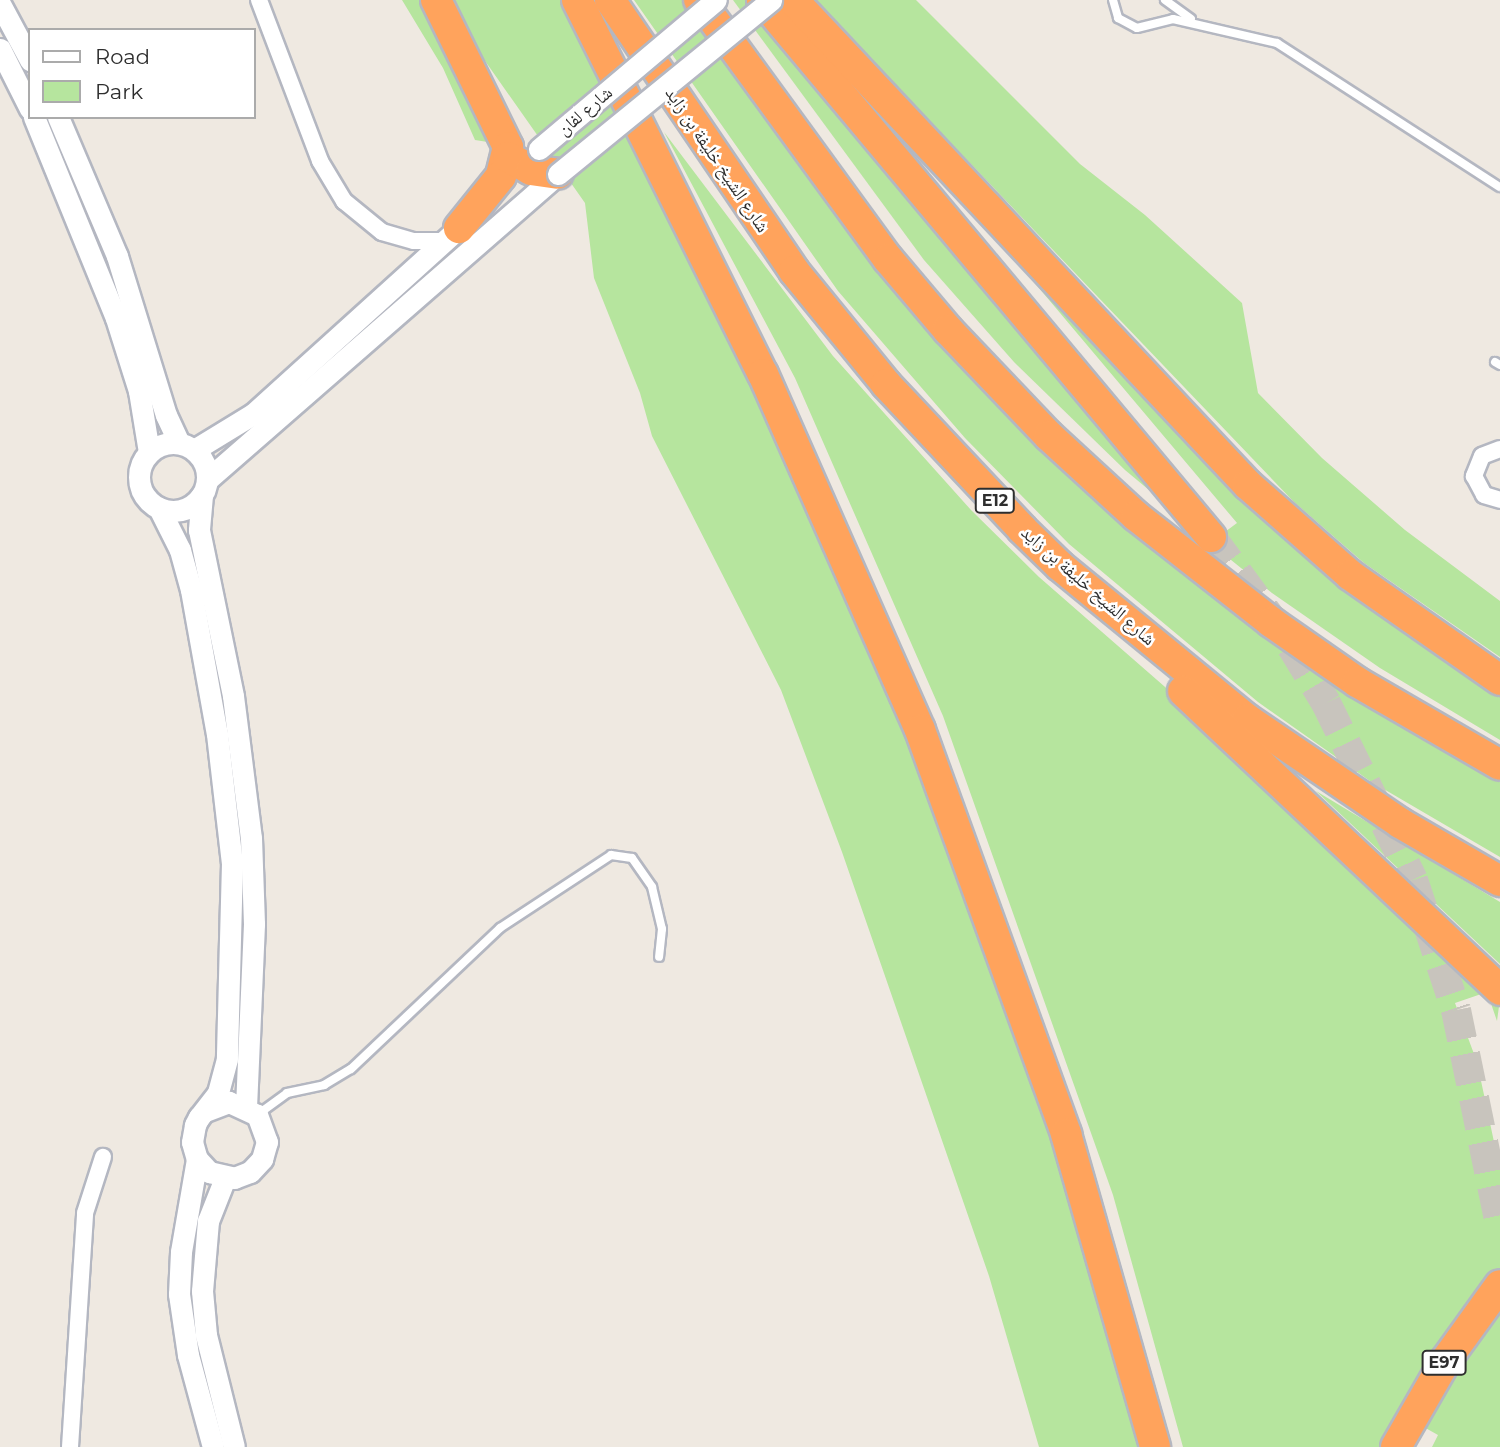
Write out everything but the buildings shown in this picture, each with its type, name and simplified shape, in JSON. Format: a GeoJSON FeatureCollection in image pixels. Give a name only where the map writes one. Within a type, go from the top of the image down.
{"type":"FeatureCollection","features":[{"type":"Feature","properties":{"kind":"highway"},"geometry":{"type":"LineString","coordinates":[[436,0],[503,128],[523,158],[558,174]]}},
{"type":"Feature","properties":{"kind":"highway"},"geometry":{"type":"LineString","coordinates":[[577,0],[769,386],[920,730],[1066,1134],[1156,1447]]}},
{"type":"Feature","properties":{"kind":"highway","name":"شارع الشيخ خليفة بن زايد"},"geometry":{"type":"LineString","coordinates":[[610,0],[742,198],[832,319],[932,435],[1060,566],[1247,719],[1389,816],[1500,881]]}},
{"type":"Feature","properties":{"kind":"highway"},"geometry":{"type":"LineString","coordinates":[[699,0],[888,259],[955,339],[1049,436],[1145,524],[1271,622],[1357,682],[1500,765]]}},
{"type":"Feature","properties":{"kind":"highway"},"geometry":{"type":"LineString","coordinates":[[762,0],[1211,537]]}},
{"type":"Feature","properties":{"kind":"highway"},"geometry":{"type":"LineString","coordinates":[[793,0],[1248,485],[1350,575],[1500,680]]}},
{"type":"Feature","properties":{"kind":"highway"},"geometry":{"type":"LineString","coordinates":[[453,234],[501,176],[523,158]]}},
{"type":"Feature","properties":{"kind":"highway"},"geometry":{"type":"LineString","coordinates":[[1060,566],[1163,672],[1500,990]]}},
{"type":"Feature","properties":{"kind":"highway","name":"E97"},"geometry":{"type":"LineString","coordinates":[[1396,1447],[1446,1360],[1500,1285]]}},
{"type":"Feature","properties":{"kind":"street"},"geometry":{"type":"LineString","coordinates":[[259,0],[320,160],[344,201],[368,224],[390,235],[414,241],[453,234]]}},
{"type":"Feature","properties":{"kind":"street","name":"شارع لفان"},"geometry":{"type":"LineString","coordinates":[[523,158],[716,0]]}},
{"type":"Feature","properties":{"kind":"street","name":"شارع لفان"},"geometry":{"type":"LineString","coordinates":[[205,487],[558,174],[771,0]]}},
{"type":"Feature","properties":{"kind":"street"},"geometry":{"type":"LineString","coordinates":[[0,4],[28,56]]}},
{"type":"Feature","properties":{"kind":"street"},"geometry":{"type":"LineString","coordinates":[[0,49],[28,105]]}},
{"type":"Feature","properties":{"kind":"street"},"geometry":{"type":"LineString","coordinates":[[35,119],[116,318],[139,391],[149,452]]}},
{"type":"Feature","properties":{"kind":"street"},"geometry":{"type":"LineString","coordinates":[[59,119],[117,256],[166,415],[187,446],[205,463],[205,487],[199,530],[233,696],[251,838],[254,924],[252,1110],[266,1132],[262,1159],[243,1176],[225,1178],[209,1172],[197,1159]]}},
{"type":"Feature","properties":{"kind":"street"},"geometry":{"type":"LineString","coordinates":[[213,1447],[188,1355],[179,1294],[181,1252],[197,1159],[192,1133],[218,1093],[228,1059],[231,850],[217,734],[194,601],[180,551],[159,508],[146,498],[139,482],[140,466],[149,452],[163,443],[187,446],[253,414],[453,234]]}},
{"type":"Feature","properties":{"kind":"street"},"geometry":{"type":"LineString","coordinates":[[1498,447],[1478,462],[1474,476],[1484,495],[1500,500]]}},
{"type":"Feature","properties":{"kind":"street"},"geometry":{"type":"LineString","coordinates":[[159,508],[183,510],[205,487]]}},
{"type":"Feature","properties":{"kind":"street"},"geometry":{"type":"LineString","coordinates":[[205,1111],[229,1102],[252,1110]]}},
{"type":"Feature","properties":{"kind":"street"},"geometry":{"type":"LineString","coordinates":[[70,1447],[85,1213],[103,1157]]}},
{"type":"Feature","properties":{"kind":"street"},"geometry":{"type":"LineString","coordinates":[[225,1178],[208,1221],[202,1291],[205,1335],[234,1447]]}},
{"type":"Feature","properties":{"kind":"lane"},"geometry":{"type":"LineString","coordinates":[[1113,0],[1118,18],[1137,28],[1164,18],[1194,21],[1277,43],[1307,58],[1500,187]]}},
{"type":"Feature","properties":{"kind":"lane"},"geometry":{"type":"LineString","coordinates":[[1165,0],[1194,21]]}},
{"type":"Feature","properties":{"kind":"lane"},"geometry":{"type":"LineString","coordinates":[[252,1110],[287,1093],[324,1085],[351,1069],[500,928],[611,855],[632,858],[652,887],[662,929],[659,957]]}},
{"type":"Feature","properties":{"kind":"green space"},"geometry":{"type":"Polygon","coordinates":[[[402,0],[419,0],[494,143],[475,140],[443,68],[402,0]]]}},
{"type":"Feature","properties":{"kind":"green space"},"geometry":{"type":"Polygon","coordinates":[[[453,0],[570,0],[877,647],[1034,1067],[1145,1447],[1039,1447],[989,1276],[842,852],[781,690],[652,436],[640,393],[594,278],[585,203],[483,58],[453,0]]]}},
{"type":"Feature","properties":{"kind":"green space"},"geometry":{"type":"Polygon","coordinates":[[[634,0],[684,0],[847,232],[988,394],[1116,516],[1248,623],[1368,705],[1500,782],[1500,857],[1370,781],[1258,702],[1069,544],[965,438],[838,291],[634,0]]]}},
{"type":"Feature","properties":{"kind":"green space"},"geometry":{"type":"Polygon","coordinates":[[[733,0],[751,0],[1203,535],[1125,470],[1014,362],[924,260],[733,0]]]}},
{"type":"Feature","properties":{"kind":"green space"},"geometry":{"type":"Polygon","coordinates":[[[814,0],[916,0],[1080,164],[1145,215],[1242,303],[1258,393],[1322,458],[1405,530],[1500,601],[1500,657],[1364,563],[1294,502],[814,0]]]}},
{"type":"Feature","properties":{"kind":"green space"},"geometry":{"type":"Polygon","coordinates":[[[664,132],[833,356],[971,510],[1039,577],[1243,755],[1500,999],[1497,1021],[1487,992],[1455,1003],[1477,1062],[1500,1170],[1500,1447],[1432,1447],[1438,1435],[1397,1412],[1379,1447],[1183,1447],[1113,1195],[943,716],[795,378],[664,132]]]}},
{"type":"Feature","properties":{"kind":"green space"},"geometry":{"type":"Polygon","coordinates":[[[964,199],[1086,327],[1500,690],[1500,740],[1380,668],[1272,593],[1210,543],[1237,523],[964,199]]]}},
{"type":"Feature","properties":{"kind":"green space"},"geometry":{"type":"Polygon","coordinates":[[[1316,791],[1500,902],[1500,964],[1419,888],[1316,791]]]}},
{"type":"Feature","properties":{"kind":"tunnel"},"geometry":{"type":"LineString","coordinates":[[1211,537],[1292,647],[1326,703],[1413,880],[1456,1010],[1500,1224]]}}]}
